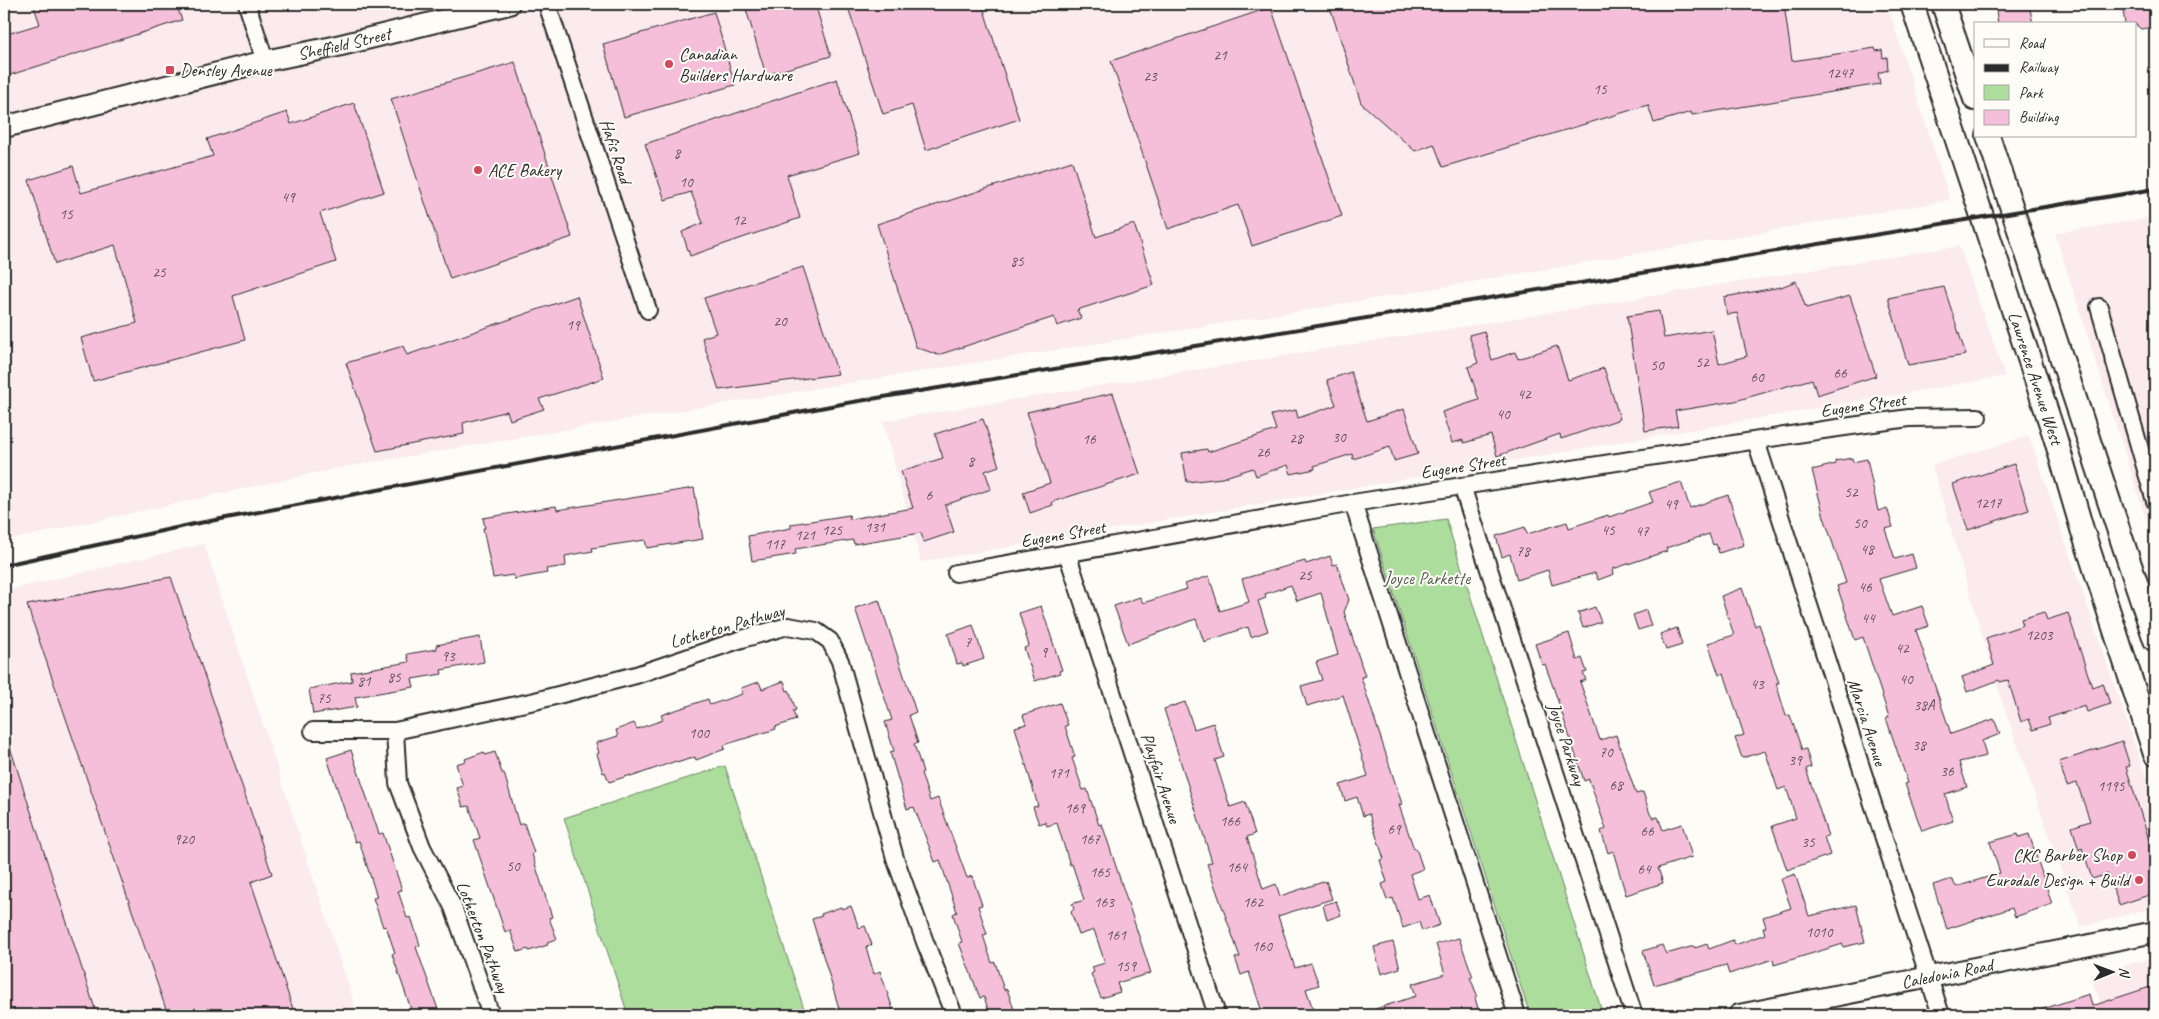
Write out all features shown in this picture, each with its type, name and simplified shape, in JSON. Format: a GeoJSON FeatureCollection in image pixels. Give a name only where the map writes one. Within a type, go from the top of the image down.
{"type":"FeatureCollection","features":[{"type":"Feature","properties":{"kind":"main road","name":"Lawrence Avenue West"},"geometry":{"type":"LineString","coordinates":[[1912,4],[2055,438],[2082,529],[2155,754]]}},
{"type":"Feature","properties":{"kind":"main road"},"geometry":{"type":"LineString","coordinates":[[1944,4],[1974,96]]}},
{"type":"Feature","properties":{"kind":"main road","name":"Lawrence Avenue West"},"geometry":{"type":"LineString","coordinates":[[1989,138],[2155,640]]}},
{"type":"Feature","properties":{"kind":"street"},"geometry":{"type":"LineString","coordinates":[[247,4],[264,60]]}},
{"type":"Feature","properties":{"kind":"street","name":"Sheffield Street"},"geometry":{"type":"LineString","coordinates":[[4,127],[264,60],[333,47],[509,4]]}},
{"type":"Feature","properties":{"kind":"street","name":"Hafis Road"},"geometry":{"type":"LineString","coordinates":[[547,4],[648,310]]}},
{"type":"Feature","properties":{"kind":"street"},"geometry":{"type":"LineString","coordinates":[[2099,307],[2155,501]]}},
{"type":"Feature","properties":{"kind":"street","name":"Eugene Street"},"geometry":{"type":"LineString","coordinates":[[956,573],[1353,503],[1756,441],[1909,418],[1978,417]]}},
{"type":"Feature","properties":{"kind":"street","name":"Marcia Avenue"},"geometry":{"type":"LineString","coordinates":[[1756,441],[1941,1015]]}},
{"type":"Feature","properties":{"kind":"street","name":"Joyce Parkway"},"geometry":{"type":"LineString","coordinates":[[1462,486],[1634,1015]]}},
{"type":"Feature","properties":{"kind":"street"},"geometry":{"type":"LineString","coordinates":[[1353,503],[1517,1015]]}},
{"type":"Feature","properties":{"kind":"street","name":"Playfair Avenue"},"geometry":{"type":"LineString","coordinates":[[1067,553],[1217,1015]]}},
{"type":"Feature","properties":{"kind":"street","name":"Lotherton Pathway"},"geometry":{"type":"LineString","coordinates":[[313,731],[395,731],[535,701],[636,675],[742,639],[788,626],[816,631],[830,641],[840,662],[895,858],[954,1015]]}},
{"type":"Feature","properties":{"kind":"street","name":"Lotherton Pathway"},"geometry":{"type":"LineString","coordinates":[[395,731],[398,784],[422,847],[453,907],[491,1015]]}},
{"type":"Feature","properties":{"kind":"street","name":"Caledonia Road"},"geometry":{"type":"LineString","coordinates":[[1739,1015],[2155,932]]}},
{"type":"Feature","properties":{"kind":"shaded area"},"geometry":{"type":"Polygon","coordinates":[[[4,4],[1887,4],[1950,200],[1343,304],[805,390],[338,468],[4,541],[4,4]]]}},
{"type":"Feature","properties":{"kind":"shaded area"},"geometry":{"type":"Polygon","coordinates":[[[2155,217],[2155,548],[2055,233],[2155,217]]]}},
{"type":"Feature","properties":{"kind":"shaded area"},"geometry":{"type":"Polygon","coordinates":[[[1959,246],[2005,376],[921,562],[883,421],[1959,246]]]}},
{"type":"Feature","properties":{"kind":"shaded area"},"geometry":{"type":"Polygon","coordinates":[[[2029,436],[2155,804],[2155,907],[2081,927],[2000,695],[1932,465],[2029,436]]]}},
{"type":"Feature","properties":{"kind":"shaded area"},"geometry":{"type":"Polygon","coordinates":[[[204,544],[358,1015],[4,1015],[4,591],[204,544]]]}},
{"type":"Feature","properties":{"kind":"shaded area"},"geometry":{"type":"Polygon","coordinates":[[[2155,957],[2155,1015],[2105,1015],[2090,975],[2155,957]]]}},
{"type":"Feature","properties":{"kind":"green space","name":"Joyce Parkette"},"geometry":{"type":"Polygon","coordinates":[[[1446,519],[1603,1015],[1530,1015],[1373,529],[1446,519]]]}},
{"type":"Feature","properties":{"kind":"green space"},"geometry":{"type":"Polygon","coordinates":[[[725,766],[806,1015],[628,1015],[564,818],[725,766]]]}},
{"type":"Feature","properties":{"kind":"building"},"geometry":{"type":"Polygon","coordinates":[[[33,4],[176,4],[182,20],[4,77],[4,35],[40,24],[33,4]]]}},
{"type":"Feature","properties":{"kind":"building"},"geometry":{"type":"Polygon","coordinates":[[[753,4],[815,4],[831,56],[766,75],[745,6],[753,4]]]}},
{"type":"Feature","properties":{"kind":"building"},"geometry":{"type":"Polygon","coordinates":[[[847,4],[982,4],[1019,119],[926,150],[912,105],[883,114],[847,4]]]}},
{"type":"Feature","properties":{"kind":"building"},"geometry":{"type":"Polygon","coordinates":[[[1329,4],[1784,4],[1792,61],[1875,48],[1876,51],[1882,50],[1883,58],[1887,57],[1888,70],[1878,73],[1880,84],[1692,115],[1691,112],[1654,123],[1648,105],[1443,167],[1434,144],[1415,151],[1361,103],[1329,4]]]}},
{"type":"Feature","properties":{"kind":"building"},"geometry":{"type":"Polygon","coordinates":[[[1995,4],[2029,4],[2033,22],[1998,22],[1995,4]]]}},
{"type":"Feature","properties":{"kind":"building"},"geometry":{"type":"Polygon","coordinates":[[[2122,4],[2155,4],[2155,18],[2148,28],[2141,29],[2136,25],[2136,22],[2125,22],[2122,4]]]}},
{"type":"Feature","properties":{"kind":"building"},"geometry":{"type":"Polygon","coordinates":[[[1271,7],[1342,216],[1252,246],[1238,205],[1168,229],[1111,61],[1271,7]]]}},
{"type":"Feature","properties":{"kind":"building","name":"Canadian Builders Hardware"},"geometry":{"type":"Polygon","coordinates":[[[714,12],[735,85],[624,117],[603,44],[714,12]]]}},
{"type":"Feature","properties":{"kind":"building","name":"ACE Bakery"},"geometry":{"type":"Polygon","coordinates":[[[515,62],[572,237],[450,279],[391,99],[515,62]]]}},
{"type":"Feature","properties":{"kind":"building"},"geometry":{"type":"Polygon","coordinates":[[[837,79],[860,153],[787,175],[800,218],[690,256],[682,232],[703,223],[691,192],[665,200],[645,144],[837,79]]]}},
{"type":"Feature","properties":{"kind":"building"},"geometry":{"type":"Polygon","coordinates":[[[354,103],[384,192],[320,213],[336,262],[233,296],[245,340],[93,381],[81,338],[137,323],[115,245],[55,264],[29,180],[73,166],[81,193],[213,156],[207,139],[287,112],[291,124],[354,103]]]}},
{"type":"Feature","properties":{"kind":"building"},"geometry":{"type":"Polygon","coordinates":[[[1072,161],[1096,237],[1134,224],[1154,285],[1077,310],[1081,318],[1057,326],[1054,317],[938,355],[916,347],[877,224],[1072,161]]]}},
{"type":"Feature","properties":{"kind":"building"},"geometry":{"type":"Polygon","coordinates":[[[803,267],[838,374],[719,390],[702,338],[716,333],[704,298],[803,267]]]}},
{"type":"Feature","properties":{"kind":"building"},"geometry":{"type":"Polygon","coordinates":[[[1796,281],[1806,308],[1850,296],[1876,376],[1817,395],[1812,379],[1735,401],[1675,411],[1678,426],[1645,431],[1627,316],[1659,311],[1664,338],[1712,330],[1719,364],[1747,356],[1737,313],[1727,315],[1724,297],[1781,287],[1796,281]]]}},
{"type":"Feature","properties":{"kind":"building"},"geometry":{"type":"Polygon","coordinates":[[[1944,287],[1966,355],[1908,365],[1888,298],[1944,287]]]}},
{"type":"Feature","properties":{"kind":"building"},"geometry":{"type":"Polygon","coordinates":[[[577,296],[604,378],[539,399],[544,409],[510,420],[507,411],[463,423],[464,434],[377,451],[346,363],[403,346],[407,355],[577,296]]]}},
{"type":"Feature","properties":{"kind":"building"},"geometry":{"type":"Polygon","coordinates":[[[1484,331],[1492,360],[1515,352],[1518,359],[1557,346],[1568,380],[1604,368],[1620,419],[1561,439],[1560,434],[1497,456],[1491,435],[1464,443],[1463,440],[1452,443],[1442,412],[1479,400],[1468,367],[1478,363],[1469,335],[1484,331]]]}},
{"type":"Feature","properties":{"kind":"building"},"geometry":{"type":"Polygon","coordinates":[[[1351,372],[1367,421],[1404,409],[1418,454],[1394,461],[1390,447],[1353,459],[1352,454],[1314,466],[1315,469],[1291,474],[1288,465],[1256,476],[1253,468],[1222,478],[1187,482],[1182,453],[1207,449],[1208,452],[1276,430],[1271,415],[1296,410],[1298,418],[1336,405],[1327,380],[1351,372]]]}},
{"type":"Feature","properties":{"kind":"building"},"geometry":{"type":"Polygon","coordinates":[[[1113,393],[1140,474],[1052,502],[1053,505],[1030,513],[1023,492],[1050,483],[1027,412],[1113,393]]]}},
{"type":"Feature","properties":{"kind":"building"},"geometry":{"type":"Polygon","coordinates":[[[983,419],[999,466],[985,471],[991,489],[945,505],[954,532],[924,542],[921,533],[854,544],[853,540],[795,549],[796,554],[752,561],[748,536],[791,528],[791,524],[849,515],[850,519],[913,508],[901,471],[943,458],[935,434],[983,419]]]}},
{"type":"Feature","properties":{"kind":"building"},"geometry":{"type":"Polygon","coordinates":[[[1852,458],[1853,462],[1867,459],[1878,511],[1887,508],[1893,527],[1885,529],[1895,559],[1912,554],[1916,568],[1879,579],[1892,616],[1922,606],[1929,626],[1916,630],[1951,734],[1994,719],[2000,734],[1982,741],[1986,756],[1959,762],[1967,787],[1945,794],[1953,821],[1922,831],[1905,784],[1908,783],[1886,718],[1889,717],[1863,637],[1855,640],[1837,586],[1846,583],[1824,517],[1812,470],[1836,464],[1835,461],[1852,458]]]}},
{"type":"Feature","properties":{"kind":"building"},"geometry":{"type":"Polygon","coordinates":[[[2014,464],[2029,510],[1968,530],[1953,484],[2014,464]]]}},
{"type":"Feature","properties":{"kind":"building"},"geometry":{"type":"Polygon","coordinates":[[[1681,482],[1690,508],[1728,495],[1744,545],[1719,553],[1716,544],[1713,545],[1709,534],[1666,548],[1667,551],[1613,569],[1614,574],[1598,580],[1595,573],[1552,585],[1548,570],[1517,580],[1510,554],[1502,557],[1496,536],[1525,527],[1527,534],[1567,522],[1569,528],[1608,515],[1609,517],[1653,502],[1649,492],[1681,482]]]}},
{"type":"Feature","properties":{"kind":"building"},"geometry":{"type":"Polygon","coordinates":[[[694,488],[703,539],[647,548],[645,540],[592,548],[593,551],[565,556],[566,566],[546,569],[547,573],[514,579],[513,575],[493,578],[483,528],[485,528],[483,518],[556,506],[557,510],[694,488]]]}},
{"type":"Feature","properties":{"kind":"building"},"geometry":{"type":"Polygon","coordinates":[[[1330,556],[1333,565],[1337,564],[1349,600],[1344,612],[1365,676],[1361,677],[1402,804],[1399,805],[1423,869],[1410,874],[1418,899],[1430,895],[1440,925],[1422,931],[1419,922],[1403,928],[1393,898],[1387,900],[1382,884],[1387,882],[1380,860],[1384,859],[1369,814],[1363,816],[1357,797],[1345,801],[1340,785],[1368,776],[1343,695],[1307,706],[1301,686],[1322,680],[1316,662],[1338,655],[1321,593],[1297,601],[1291,585],[1265,594],[1266,598],[1258,601],[1268,631],[1251,637],[1248,627],[1204,642],[1196,619],[1128,644],[1114,606],[1140,597],[1143,603],[1187,589],[1185,584],[1209,576],[1220,611],[1249,602],[1242,579],[1305,561],[1306,564],[1330,556]]]}},
{"type":"Feature","properties":{"kind":"building"},"geometry":{"type":"Polygon","coordinates":[[[171,577],[272,874],[251,882],[295,1015],[168,1015],[27,605],[171,577]]]}},
{"type":"Feature","properties":{"kind":"building"},"geometry":{"type":"Polygon","coordinates":[[[1742,588],[1755,626],[1759,624],[1779,683],[1776,683],[1786,716],[1790,715],[1802,750],[1806,749],[1811,767],[1806,769],[1828,836],[1824,837],[1830,855],[1787,870],[1772,826],[1796,818],[1786,787],[1778,790],[1765,751],[1742,758],[1735,738],[1744,735],[1724,673],[1719,675],[1708,643],[1734,635],[1721,596],[1742,588]]]}},
{"type":"Feature","properties":{"kind":"building"},"geometry":{"type":"Polygon","coordinates":[[[879,600],[916,712],[909,715],[918,743],[914,744],[923,772],[921,773],[930,801],[938,798],[967,878],[972,876],[982,905],[978,906],[987,934],[983,935],[992,963],[995,962],[1004,990],[1007,989],[1016,1015],[990,1015],[984,997],[980,998],[959,943],[962,942],[953,914],[957,912],[940,860],[935,862],[914,807],[907,809],[890,752],[894,751],[885,722],[892,720],[855,608],[879,600]]]}},
{"type":"Feature","properties":{"kind":"building"},"geometry":{"type":"Polygon","coordinates":[[[1041,606],[1062,670],[1059,671],[1060,673],[1035,681],[1024,648],[1029,646],[1019,613],[1041,606]]]}},
{"type":"Feature","properties":{"kind":"building"},"geometry":{"type":"Polygon","coordinates":[[[1595,607],[1601,622],[1583,628],[1578,613],[1595,607]]]}},
{"type":"Feature","properties":{"kind":"building"},"geometry":{"type":"Polygon","coordinates":[[[1646,610],[1651,626],[1638,630],[1633,615],[1646,610]]]}},
{"type":"Feature","properties":{"kind":"building"},"geometry":{"type":"Polygon","coordinates":[[[2044,612],[2047,620],[2068,613],[2092,687],[2103,683],[2110,704],[2087,712],[2085,706],[2048,718],[2050,724],[2033,730],[2029,719],[2021,722],[2008,680],[2000,682],[1999,680],[1967,692],[1962,677],[1994,665],[1986,638],[2023,625],[2021,619],[2044,612]]]}},
{"type":"Feature","properties":{"kind":"building"},"geometry":{"type":"Polygon","coordinates":[[[973,625],[984,659],[963,666],[962,663],[957,664],[948,634],[973,625]]]}},
{"type":"Feature","properties":{"kind":"building"},"geometry":{"type":"Polygon","coordinates":[[[1677,628],[1682,645],[1666,650],[1660,634],[1677,628]]]}},
{"type":"Feature","properties":{"kind":"building"},"geometry":{"type":"Polygon","coordinates":[[[1569,633],[1577,660],[1582,658],[1587,672],[1583,673],[1586,680],[1580,682],[1600,740],[1616,735],[1636,794],[1643,792],[1650,814],[1653,818],[1658,817],[1663,830],[1682,824],[1692,857],[1658,868],[1663,883],[1626,895],[1613,851],[1608,853],[1601,831],[1606,829],[1589,779],[1584,781],[1545,664],[1542,665],[1535,644],[1569,633]]]}},
{"type":"Feature","properties":{"kind":"building"},"geometry":{"type":"Polygon","coordinates":[[[480,637],[484,662],[441,670],[442,674],[412,679],[414,687],[355,697],[357,707],[313,714],[309,689],[352,681],[351,672],[409,662],[407,654],[437,649],[436,645],[480,637]]]}},
{"type":"Feature","properties":{"kind":"building"},"geometry":{"type":"Polygon","coordinates":[[[784,681],[796,710],[793,711],[796,720],[775,727],[776,729],[724,745],[725,749],[696,760],[695,757],[677,763],[676,761],[631,777],[631,775],[609,782],[605,772],[603,773],[597,754],[599,753],[596,743],[618,736],[616,730],[634,723],[637,729],[663,720],[661,715],[708,699],[710,705],[742,694],[741,688],[759,682],[762,689],[784,681]]]}},
{"type":"Feature","properties":{"kind":"building"},"geometry":{"type":"Polygon","coordinates":[[[1185,702],[1194,729],[1213,723],[1224,757],[1215,760],[1230,807],[1245,802],[1255,834],[1247,837],[1263,889],[1276,884],[1280,896],[1326,881],[1332,899],[1278,916],[1295,968],[1311,963],[1319,985],[1306,989],[1315,1015],[1263,1015],[1249,972],[1241,975],[1235,958],[1240,957],[1207,864],[1212,862],[1164,709],[1185,702]]]}},
{"type":"Feature","properties":{"kind":"building"},"geometry":{"type":"Polygon","coordinates":[[[1060,703],[1068,725],[1065,726],[1075,757],[1072,758],[1083,790],[1087,789],[1099,825],[1102,824],[1151,973],[1117,983],[1120,992],[1101,998],[1091,974],[1094,972],[1092,967],[1105,963],[1094,930],[1079,935],[1071,912],[1074,909],[1072,904],[1084,900],[1072,864],[1070,865],[1057,823],[1047,826],[1045,822],[1039,824],[1033,807],[1038,806],[1015,727],[1026,724],[1023,715],[1060,703]]]}},
{"type":"Feature","properties":{"kind":"building"},"geometry":{"type":"Polygon","coordinates":[[[7,738],[97,1015],[4,1015],[4,739],[7,738]]]}},
{"type":"Feature","properties":{"kind":"building"},"geometry":{"type":"Polygon","coordinates":[[[2122,741],[2130,766],[2126,767],[2155,859],[2155,893],[2119,905],[2108,874],[2092,879],[2082,848],[2079,850],[2072,827],[2090,821],[2077,783],[2067,786],[2059,762],[2122,741]]]}},
{"type":"Feature","properties":{"kind":"building"},"geometry":{"type":"Polygon","coordinates":[[[351,750],[379,834],[383,833],[402,890],[398,891],[407,918],[411,917],[420,945],[416,947],[440,1015],[413,1015],[392,954],[395,953],[386,926],[383,927],[373,898],[377,897],[359,841],[355,842],[327,758],[351,750]]]}},
{"type":"Feature","properties":{"kind":"building"},"geometry":{"type":"Polygon","coordinates":[[[484,752],[485,755],[495,752],[502,773],[504,773],[519,825],[524,823],[552,917],[549,918],[557,939],[547,942],[548,945],[529,951],[528,949],[518,952],[510,930],[505,932],[474,840],[480,838],[469,806],[463,807],[457,788],[463,786],[456,764],[484,752]]]}},
{"type":"Feature","properties":{"kind":"building"},"geometry":{"type":"Polygon","coordinates":[[[2018,834],[2019,837],[2029,834],[2052,904],[2015,917],[2012,908],[1947,929],[1933,885],[1952,879],[1956,887],[2000,873],[1990,842],[2018,834]]]}},
{"type":"Feature","properties":{"kind":"building"},"geometry":{"type":"Polygon","coordinates":[[[1795,874],[1809,916],[1856,905],[1865,942],[1843,947],[1843,944],[1774,965],[1773,959],[1729,974],[1726,965],[1654,985],[1643,951],[1662,945],[1666,954],[1707,944],[1709,949],[1733,940],[1735,945],[1765,934],[1763,928],[1766,927],[1763,917],[1791,908],[1781,879],[1795,874]]]}},
{"type":"Feature","properties":{"kind":"building"},"geometry":{"type":"Polygon","coordinates":[[[1336,901],[1341,915],[1327,920],[1323,905],[1336,901]]]}},
{"type":"Feature","properties":{"kind":"building"},"geometry":{"type":"Polygon","coordinates":[[[851,906],[859,928],[865,926],[872,945],[866,947],[874,974],[880,971],[895,1015],[841,1015],[812,919],[841,907],[842,909],[851,906]]]}},
{"type":"Feature","properties":{"kind":"building"},"geometry":{"type":"Polygon","coordinates":[[[1459,938],[1473,977],[1470,977],[1477,995],[1475,998],[1480,1015],[1367,1015],[1366,1012],[1416,996],[1412,984],[1445,974],[1436,944],[1459,938]]]}},
{"type":"Feature","properties":{"kind":"building"},"geometry":{"type":"Polygon","coordinates":[[[1393,942],[1400,968],[1381,974],[1374,947],[1393,942]]]}},
{"type":"Feature","properties":{"kind":"building"},"geometry":{"type":"Polygon","coordinates":[[[2150,987],[2155,1003],[2155,1015],[2034,1015],[2034,1012],[2089,994],[2092,1006],[2150,987]]]}},
{"type":"Feature","properties":{"kind":"railway"},"geometry":{"type":"LineString","coordinates":[[4,565],[194,524],[847,403],[2155,189]]}},
{"type":"Feature","properties":{"kind":"place","name":"Canadian Builders Hardware"},"geometry":{"type":"Point","coordinates":[669,64]}},
{"type":"Feature","properties":{"kind":"place","name":"Densley Avenue"},"geometry":{"type":"Point","coordinates":[170,70]}},
{"type":"Feature","properties":{"kind":"place","name":"ACE Bakery"},"geometry":{"type":"Point","coordinates":[478,170]}},
{"type":"Feature","properties":{"kind":"place","name":"CKC Barber Shop"},"geometry":{"type":"Point","coordinates":[2132,855]}},
{"type":"Feature","properties":{"kind":"place","name":"Eurodale Design + Build"},"geometry":{"type":"Point","coordinates":[2139,880]}}]}
